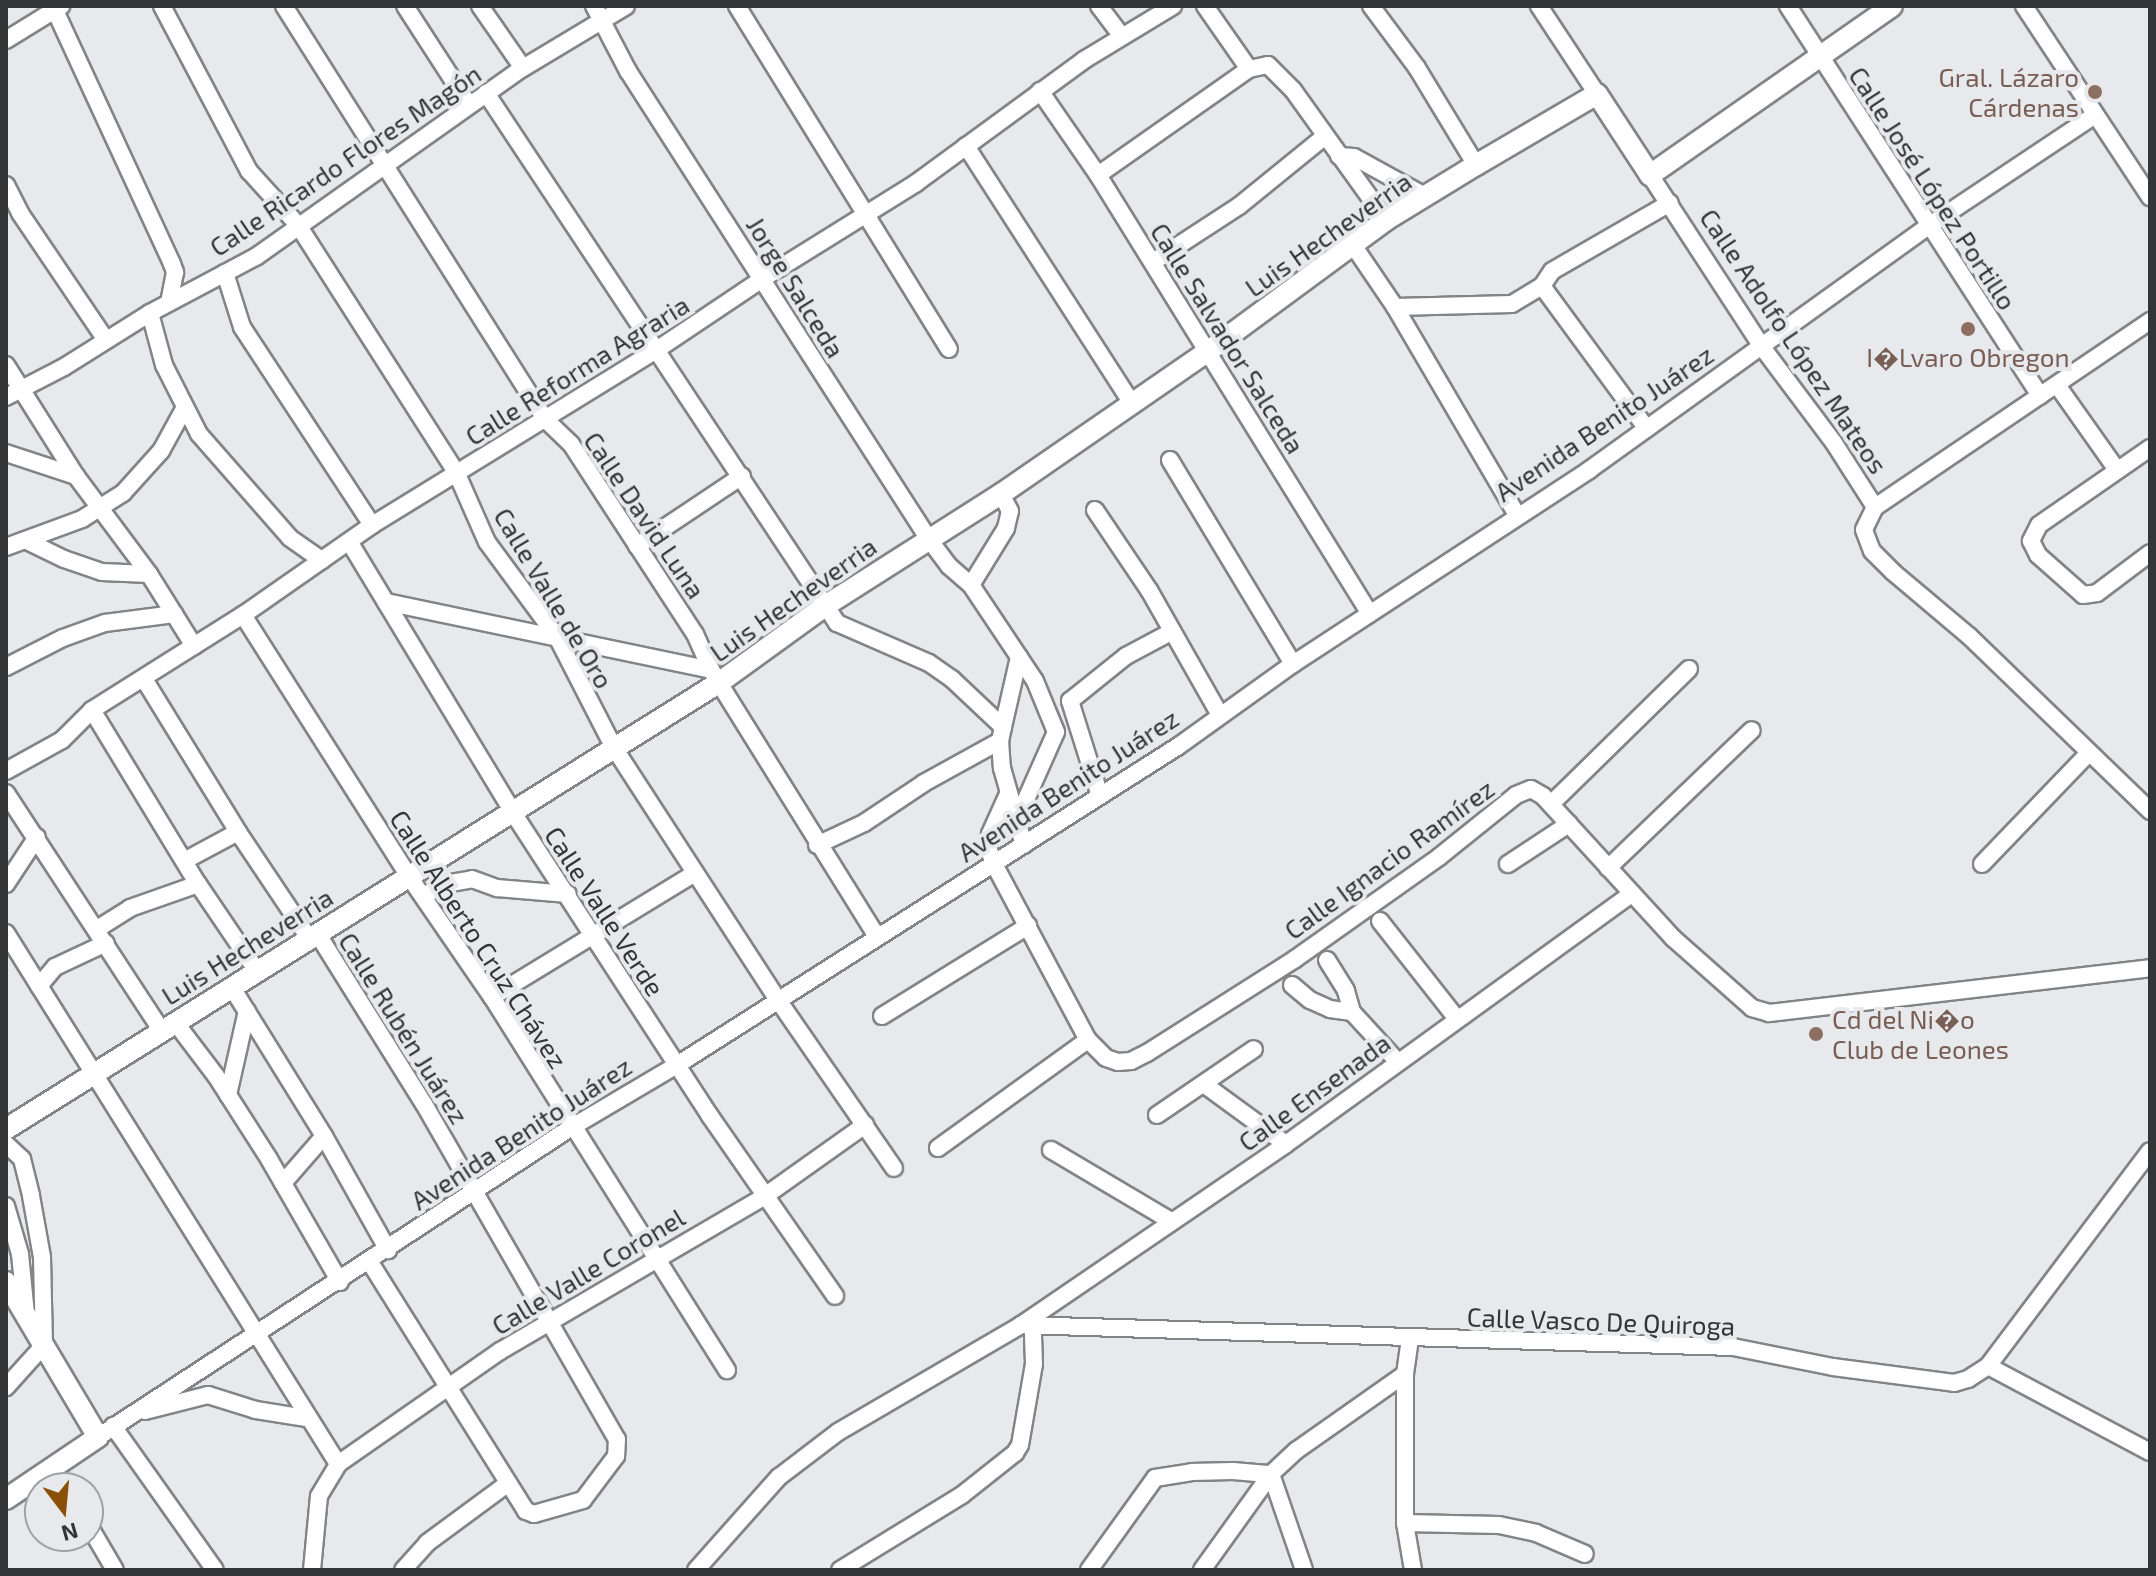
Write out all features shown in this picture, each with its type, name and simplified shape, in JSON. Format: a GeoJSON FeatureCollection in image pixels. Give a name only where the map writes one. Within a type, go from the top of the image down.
{"type":"FeatureCollection","features":[{"type":"Feature","properties":{"kind":"street","name":"Calle Valle de Oro"},"geometry":{"type":"LineString","coordinates":[[162,6],[249,171],[298,225],[457,474],[487,542],[557,637],[613,746],[778,1000],[894,1168]]}},
{"type":"Feature","properties":{"kind":"street","name":"Calle David Luna"},"geometry":{"type":"LineString","coordinates":[[284,6],[545,419],[571,444],[695,634],[716,676],[817,845],[877,937]]}},
{"type":"Feature","properties":{"kind":"street"},"geometry":{"type":"LineString","coordinates":[[405,6],[469,105]]}},
{"type":"Feature","properties":{"kind":"street"},"geometry":{"type":"LineString","coordinates":[[480,6],[523,68]]}},
{"type":"Feature","properties":{"kind":"street","name":"Calle Ricardo Flores Magón"},"geometry":{"type":"LineString","coordinates":[[13,393],[169,302],[257,256],[598,13],[626,6]]}},
{"type":"Feature","properties":{"kind":"street"},"geometry":{"type":"LineString","coordinates":[[737,6],[949,349]]}},
{"type":"Feature","properties":{"kind":"street"},"geometry":{"type":"LineString","coordinates":[[1099,6],[1121,35]]}},
{"type":"Feature","properties":{"kind":"street","name":"Calle Reforma Agraria"},"geometry":{"type":"LineString","coordinates":[[6,771],[62,740],[92,710],[243,615],[372,525],[658,349],[762,279],[866,216],[1121,35],[1173,6]]}},
{"type":"Feature","properties":{"kind":"street"},"geometry":{"type":"LineString","coordinates":[[1205,6],[1249,69]]}},
{"type":"Feature","properties":{"kind":"street"},"geometry":{"type":"LineString","coordinates":[[1371,6],[1417,68],[1476,165]]}},
{"type":"Feature","properties":{"kind":"street","name":"Calle Adolfo López Mateos"},"geometry":{"type":"LineString","coordinates":[[1539,6],[1762,347],[1834,443],[1875,507],[1864,530],[1872,551],[1969,636],[2150,811]]}},
{"type":"Feature","properties":{"kind":"street","name":"Calle José López Portillo"},"geometry":{"type":"LineString","coordinates":[[1788,6],[1927,227],[2040,396]]}},
{"type":"Feature","properties":{"kind":"street"},"geometry":{"type":"LineString","coordinates":[[1650,175],[1892,6]]}},
{"type":"Feature","properties":{"kind":"street"},"geometry":{"type":"LineString","coordinates":[[2024,6],[2150,197]]}},
{"type":"Feature","properties":{"kind":"street"},"geometry":{"type":"LineString","coordinates":[[6,40],[57,7],[172,264],[175,280],[169,302]]}},
{"type":"Feature","properties":{"kind":"street","name":"Jorge Salceda"},"geometry":{"type":"LineString","coordinates":[[598,13],[628,71],[928,538],[949,566],[971,585],[1019,657],[1042,694],[1056,732]]}},
{"type":"Feature","properties":{"kind":"street"},"geometry":{"type":"LineString","coordinates":[[1098,175],[1249,69],[1268,65],[1293,90],[1386,220]]}},
{"type":"Feature","properties":{"kind":"street","name":"Calle Salvador Salceda"},"geometry":{"type":"LineString","coordinates":[[1040,91],[1153,262],[1370,614]]}},
{"type":"Feature","properties":{"kind":"street"},"geometry":{"type":"LineString","coordinates":[[486,93],[742,476],[825,606],[844,629],[899,648],[940,671],[1001,734]]}},
{"type":"Feature","properties":{"kind":"street","name":"Luis Hecheverria"},"geometry":{"type":"LineString","coordinates":[[6,1129],[512,811],[928,538],[1001,494],[1207,352],[1386,220],[1597,94]]}},
{"type":"Feature","properties":{"kind":"street","name":"Avenida Benito Juárez"},"geometry":{"type":"LineString","coordinates":[[6,1499],[129,1416],[257,1337],[572,1127],[677,1065],[1100,796],[1647,429],[1927,227],[2095,115]]}},
{"type":"Feature","properties":{"kind":"street"},"geometry":{"type":"LineString","coordinates":[[1153,262],[1239,206],[1325,136]]}},
{"type":"Feature","properties":{"kind":"street"},"geometry":{"type":"LineString","coordinates":[[966,146],[1132,404]]}},
{"type":"Feature","properties":{"kind":"street"},"geometry":{"type":"LineString","coordinates":[[1339,156],[1354,157],[1425,196]]}},
{"type":"Feature","properties":{"kind":"street"},"geometry":{"type":"LineString","coordinates":[[6,185],[20,213],[106,340]]}},
{"type":"Feature","properties":{"kind":"street"},"geometry":{"type":"LineString","coordinates":[[1395,307],[1512,304],[1542,286],[1552,271],[1670,203]]}},
{"type":"Feature","properties":{"kind":"street"},"geometry":{"type":"LineString","coordinates":[[1353,245],[1395,307],[1517,515]]}},
{"type":"Feature","properties":{"kind":"street"},"geometry":{"type":"LineString","coordinates":[[225,273],[242,327],[372,525]]}},
{"type":"Feature","properties":{"kind":"street"},"geometry":{"type":"LineString","coordinates":[[1542,286],[1647,429]]}},
{"type":"Feature","properties":{"kind":"street"},"geometry":{"type":"LineString","coordinates":[[150,313],[164,365],[199,434],[290,538],[322,560]]}},
{"type":"Feature","properties":{"kind":"street"},"geometry":{"type":"LineString","coordinates":[[1875,507],[2150,321]]}},
{"type":"Feature","properties":{"kind":"street"},"geometry":{"type":"LineString","coordinates":[[6,365],[13,393],[149,574],[194,646]]}},
{"type":"Feature","properties":{"kind":"street"},"geometry":{"type":"LineString","coordinates":[[2057,385],[2117,470]]}},
{"type":"Feature","properties":{"kind":"street"},"geometry":{"type":"LineString","coordinates":[[6,547],[101,509],[123,493],[161,451],[184,409]]}},
{"type":"Feature","properties":{"kind":"street"},"geometry":{"type":"LineString","coordinates":[[2150,448],[2039,525],[2031,541],[2033,548],[2083,595],[2097,593],[2150,553]]}},
{"type":"Feature","properties":{"kind":"street"},"geometry":{"type":"LineString","coordinates":[[6,453],[76,476]]}},
{"type":"Feature","properties":{"kind":"street"},"geometry":{"type":"LineString","coordinates":[[1170,460],[1293,664]]}},
{"type":"Feature","properties":{"kind":"street"},"geometry":{"type":"LineString","coordinates":[[637,546],[742,476]]}},
{"type":"Feature","properties":{"kind":"street"},"geometry":{"type":"LineString","coordinates":[[971,585],[1006,528],[1010,511],[1001,494]]}},
{"type":"Feature","properties":{"kind":"street"},"geometry":{"type":"LineString","coordinates":[[1095,510],[1149,590],[1220,715]]}},
{"type":"Feature","properties":{"kind":"street"},"geometry":{"type":"LineString","coordinates":[[25,540],[64,559],[102,572],[149,574]]}},
{"type":"Feature","properties":{"kind":"street","name":"Calle Valle Verde"},"geometry":{"type":"LineString","coordinates":[[350,543],[512,811],[677,1065],[835,1296]]}},
{"type":"Feature","properties":{"kind":"street"},"geometry":{"type":"LineString","coordinates":[[386,602],[557,637],[716,676]]}},
{"type":"Feature","properties":{"kind":"street"},"geometry":{"type":"LineString","coordinates":[[6,667],[63,638],[105,623],[174,614]]}},
{"type":"Feature","properties":{"kind":"street","name":"Calle Alberto Cruz Chávez"},"geometry":{"type":"LineString","coordinates":[[243,615],[408,875],[492,997],[727,1370]]}},
{"type":"Feature","properties":{"kind":"street"},"geometry":{"type":"LineString","coordinates":[[1016,822],[1070,701],[1126,656],[1171,632]]}},
{"type":"Feature","properties":{"kind":"street"},"geometry":{"type":"LineString","coordinates":[[1019,657],[1001,734],[1008,794],[1024,845]]}},
{"type":"Feature","properties":{"kind":"street"},"geometry":{"type":"LineString","coordinates":[[1689,669],[1551,804],[1673,938],[1752,1008],[1769,1013],[2150,968]]}},
{"type":"Feature","properties":{"kind":"street","name":"Calle Rubén Juárez"},"geometry":{"type":"LineString","coordinates":[[144,679],[238,832],[313,935],[476,1192],[617,1439],[616,1456],[583,1500],[534,1514],[526,1511],[507,1484]]}},
{"type":"Feature","properties":{"kind":"street"},"geometry":{"type":"LineString","coordinates":[[1070,701],[1100,796]]}},
{"type":"Feature","properties":{"kind":"street"},"geometry":{"type":"LineString","coordinates":[[92,710],[198,884],[257,971]]}},
{"type":"Feature","properties":{"kind":"street"},"geometry":{"type":"LineString","coordinates":[[1608,868],[1752,730]]}},
{"type":"Feature","properties":{"kind":"street"},"geometry":{"type":"LineString","coordinates":[[817,845],[846,833],[1001,734]]}},
{"type":"Feature","properties":{"kind":"street"},"geometry":{"type":"LineString","coordinates":[[1982,864],[2089,753]]}},
{"type":"Feature","properties":{"kind":"street","name":"Calle Ignacio Ramírez"},"geometry":{"type":"LineString","coordinates":[[1088,1040],[1106,1058],[1118,1062],[1131,1061],[1147,1053],[1295,959],[1439,857],[1516,795],[1537,791],[1551,804]]}},
{"type":"Feature","properties":{"kind":"street"},"geometry":{"type":"LineString","coordinates":[[6,793],[102,936],[168,1026],[228,1095],[340,1282]]}},
{"type":"Feature","properties":{"kind":"street"},"geometry":{"type":"LineString","coordinates":[[938,1148],[1088,1040],[994,864],[988,847],[990,834],[1008,794]]}},
{"type":"Feature","properties":{"kind":"street"},"geometry":{"type":"LineString","coordinates":[[1508,864],[1569,824]]}},
{"type":"Feature","properties":{"kind":"street"},"geometry":{"type":"LineString","coordinates":[[184,861],[238,832]]}},
{"type":"Feature","properties":{"kind":"street"},"geometry":{"type":"LineString","coordinates":[[6,884],[37,837]]}},
{"type":"Feature","properties":{"kind":"street"},"geometry":{"type":"LineString","coordinates":[[492,997],[695,873]]}},
{"type":"Feature","properties":{"kind":"street"},"geometry":{"type":"LineString","coordinates":[[423,896],[445,884],[472,879],[497,888],[568,894]]}},
{"type":"Feature","properties":{"kind":"street"},"geometry":{"type":"LineString","coordinates":[[39,986],[55,967],[102,936],[130,908],[198,884]]}},
{"type":"Feature","properties":{"kind":"street","name":"Calle Ensenada"},"geometry":{"type":"LineString","coordinates":[[696,1570],[791,1468],[838,1432],[1027,1326],[1171,1221],[1286,1144],[1631,894]]}},
{"type":"Feature","properties":{"kind":"street"},"geometry":{"type":"LineString","coordinates":[[1380,921],[1457,1019]]}},
{"type":"Feature","properties":{"kind":"street"},"geometry":{"type":"LineString","coordinates":[[882,1016],[1028,926]]}},
{"type":"Feature","properties":{"kind":"street"},"geometry":{"type":"LineString","coordinates":[[6,933],[306,1418],[338,1464],[319,1496],[312,1570]]}},
{"type":"Feature","properties":{"kind":"street"},"geometry":{"type":"LineString","coordinates":[[1327,960],[1346,991],[1352,1012],[1398,1062]]}},
{"type":"Feature","properties":{"kind":"street"},"geometry":{"type":"LineString","coordinates":[[1292,985],[1310,1000],[1330,1009],[1352,1012]]}},
{"type":"Feature","properties":{"kind":"street"},"geometry":{"type":"LineString","coordinates":[[231,986],[324,1136],[388,1250]]}},
{"type":"Feature","properties":{"kind":"street"},"geometry":{"type":"LineString","coordinates":[[228,1095],[247,1011]]}},
{"type":"Feature","properties":{"kind":"street"},"geometry":{"type":"LineString","coordinates":[[1157,1115],[1254,1049]]}},
{"type":"Feature","properties":{"kind":"street"},"geometry":{"type":"LineString","coordinates":[[1205,1085],[1286,1144]]}},
{"type":"Feature","properties":{"kind":"street","name":"Calle Valle Coronel"},"geometry":{"type":"LineString","coordinates":[[338,1464],[450,1385],[657,1257],[765,1196],[865,1125]]}},
{"type":"Feature","properties":{"kind":"street"},"geometry":{"type":"LineString","coordinates":[[283,1183],[324,1136]]}},
{"type":"Feature","properties":{"kind":"street"},"geometry":{"type":"LineString","coordinates":[[6,1144],[22,1159],[31,1196],[42,1257],[44,1345],[6,1386]]}},
{"type":"Feature","properties":{"kind":"street"},"geometry":{"type":"LineString","coordinates":[[1051,1150],[1171,1221]]}},
{"type":"Feature","properties":{"kind":"street"},"geometry":{"type":"LineString","coordinates":[[2150,1151],[1988,1366],[2150,1452]]}},
{"type":"Feature","properties":{"kind":"street"},"geometry":{"type":"LineString","coordinates":[[6,1206],[20,1254],[26,1316]]}},
{"type":"Feature","properties":{"kind":"street"},"geometry":{"type":"LineString","coordinates":[[370,1262],[450,1385],[507,1484],[427,1543],[403,1570]]}},
{"type":"Feature","properties":{"kind":"street"},"geometry":{"type":"LineString","coordinates":[[6,1282],[44,1345],[106,1431],[215,1570]]}},
{"type":"Feature","properties":{"kind":"street"},"geometry":{"type":"LineString","coordinates":[[840,1570],[962,1495],[1015,1453],[1020,1445],[1034,1364],[1027,1326]]}},
{"type":"Feature","properties":{"kind":"street","name":"Calle Vasco De Quiroga"},"geometry":{"type":"LineString","coordinates":[[1027,1326],[1733,1347],[1941,1384],[1968,1379],[1988,1366]]}},
{"type":"Feature","properties":{"kind":"street"},"geometry":{"type":"LineString","coordinates":[[1410,1339],[1405,1374],[1405,1523],[1413,1570]]}},
{"type":"Feature","properties":{"kind":"street"},"geometry":{"type":"LineString","coordinates":[[1202,1570],[1271,1474],[1297,1450],[1405,1374]]}},
{"type":"Feature","properties":{"kind":"street"},"geometry":{"type":"LineString","coordinates":[[6,1376],[6,1386]]}},
{"type":"Feature","properties":{"kind":"street"},"geometry":{"type":"LineString","coordinates":[[129,1416],[208,1395],[256,1410],[306,1418]]}},
{"type":"Feature","properties":{"kind":"street"},"geometry":{"type":"LineString","coordinates":[[1089,1570],[1155,1478],[1191,1472],[1271,1474]]}},
{"type":"Feature","properties":{"kind":"street"},"geometry":{"type":"LineString","coordinates":[[1271,1474],[1304,1570]]}},
{"type":"Feature","properties":{"kind":"street"},"geometry":{"type":"LineString","coordinates":[[1405,1523],[1499,1525],[1536,1533],[1585,1554]]}},
{"type":"Feature","properties":{"kind":"street"},"geometry":{"type":"LineString","coordinates":[[104,1551],[115,1570]]}},
{"type":"Feature","properties":{"kind":"place","name":"Gral. Lázaro Cárdenas"},"geometry":{"type":"Point","coordinates":[2095,92]}},
{"type":"Feature","properties":{"kind":"place","name":"I�Lvaro Obregon"},"geometry":{"type":"Point","coordinates":[1968,329]}},
{"type":"Feature","properties":{"kind":"place","name":"Cd del Ni�o Club de Leones"},"geometry":{"type":"Point","coordinates":[1816,1034]}}]}
